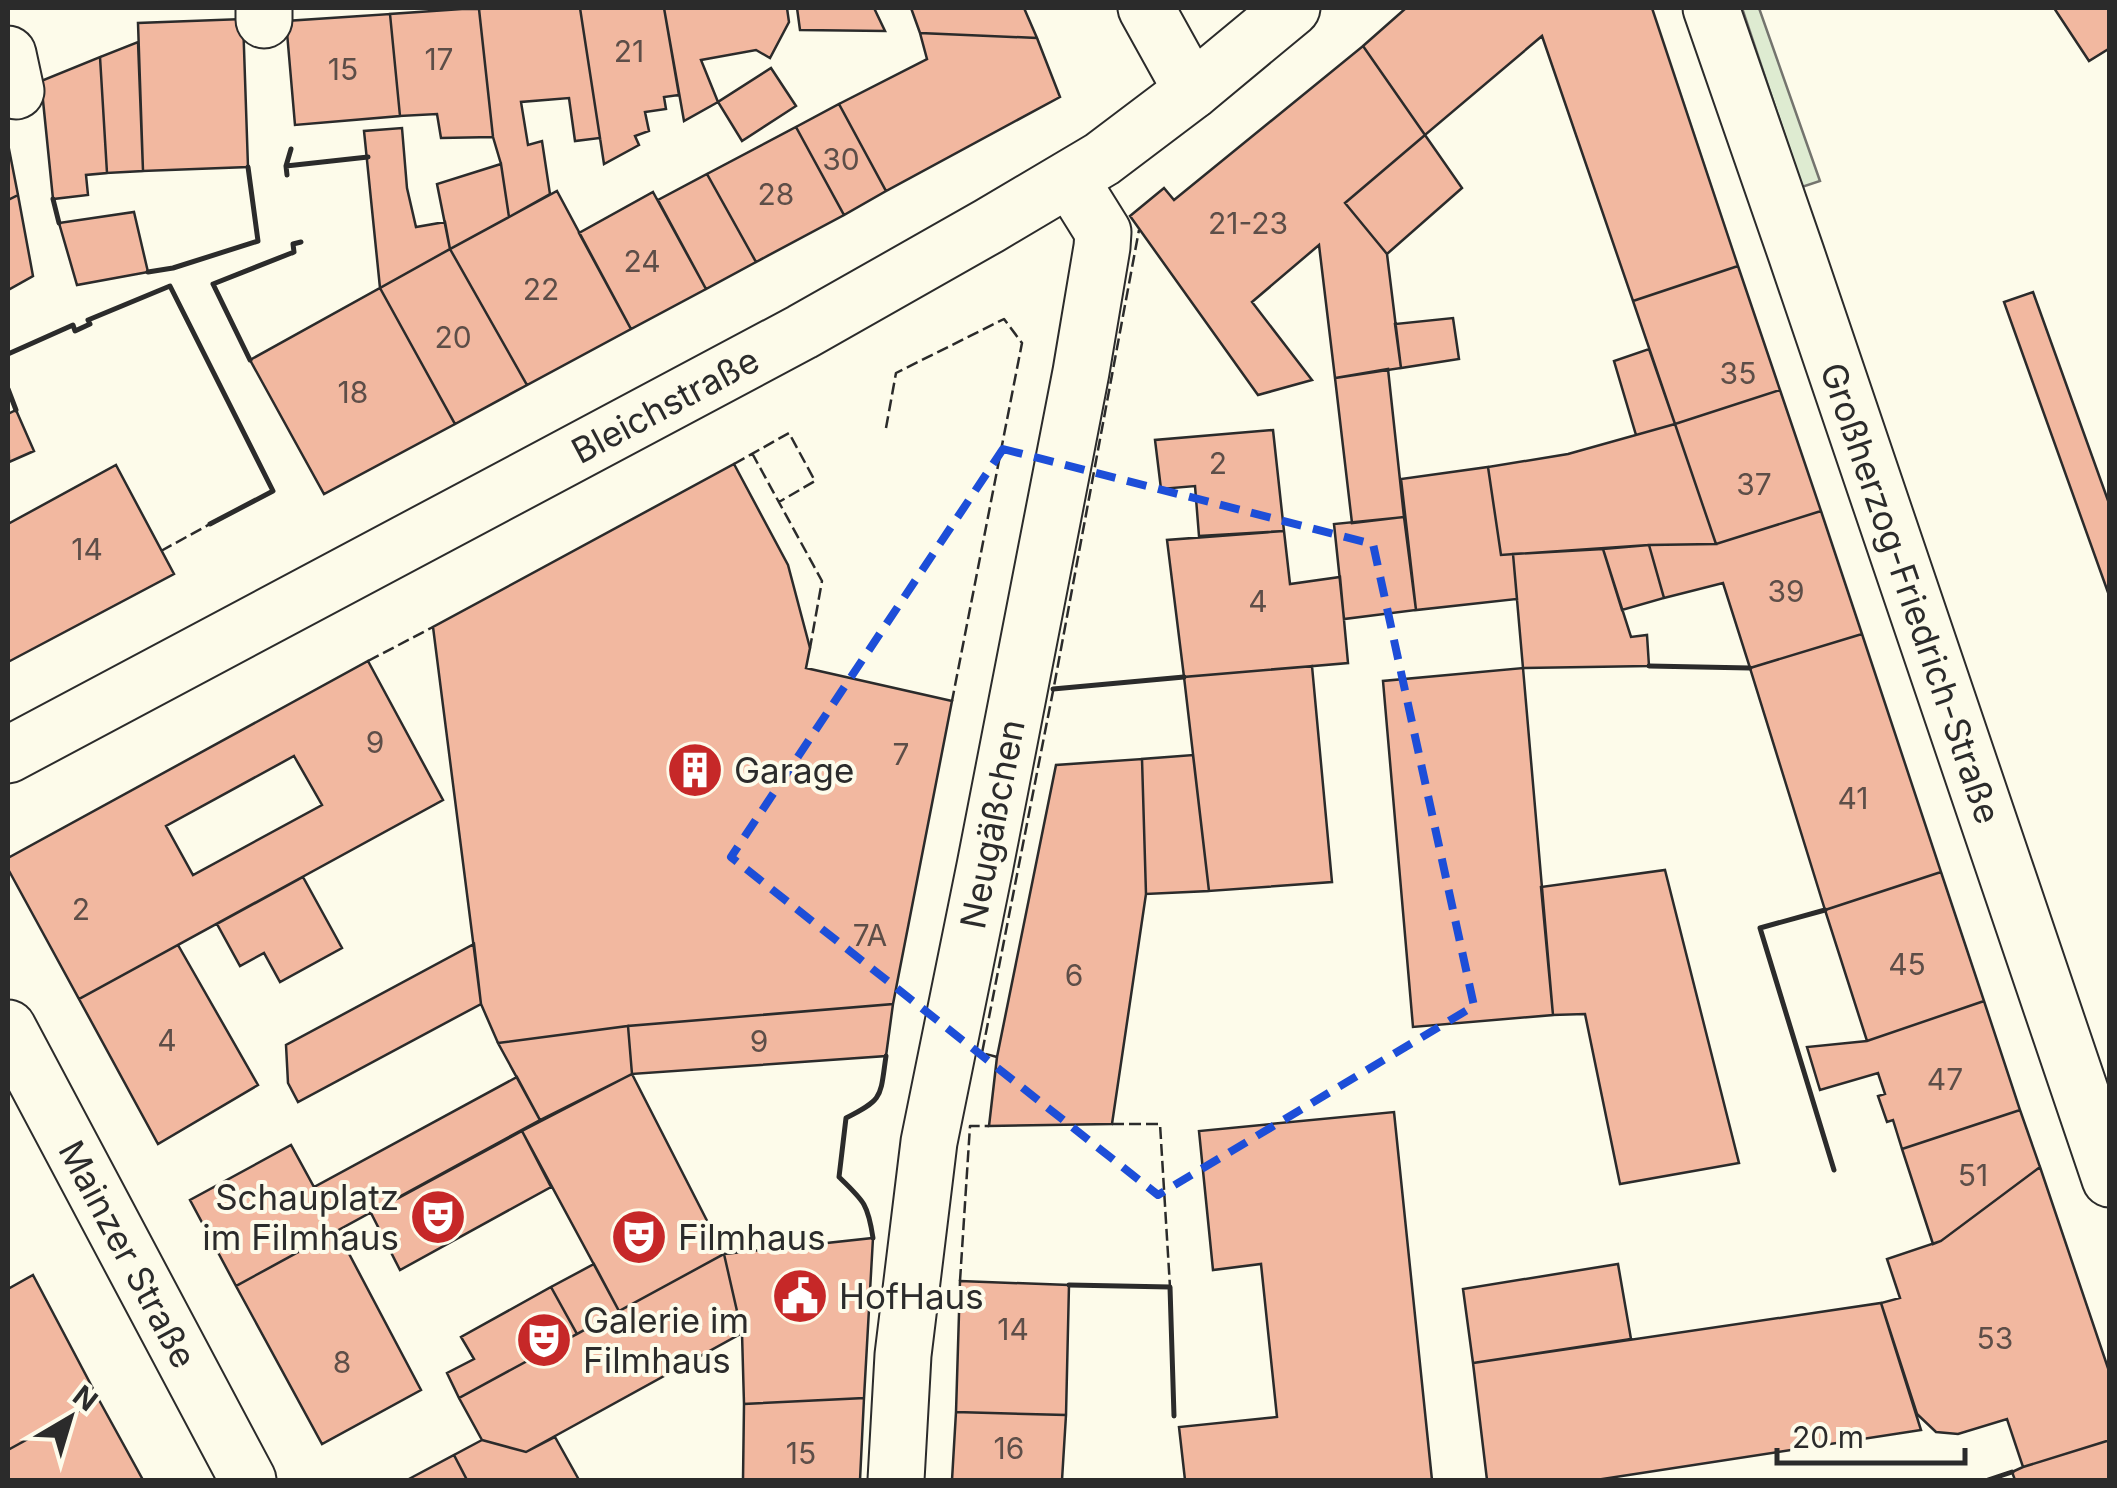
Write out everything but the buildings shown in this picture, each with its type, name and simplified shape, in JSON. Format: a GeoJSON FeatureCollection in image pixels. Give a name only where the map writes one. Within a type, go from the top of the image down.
{"type":"FeatureCollection","features":[{"type":"Feature","properties":{"kind":"main road"},"geometry":{"type":"LineString","coordinates":[[1146,8],[1192,91]]}},
{"type":"Feature","properties":{"kind":"main road","name":"Bleichstraße"},"geometry":{"type":"LineString","coordinates":[[8,756],[802,332],[1070,179],[1192,91],[1292,8]]}},
{"type":"Feature","properties":{"kind":"main road","name":"Großherzog-Friedrich-Straße"},"geometry":{"type":"LineString","coordinates":[[1711,8],[2110,1179]]}},
{"type":"Feature","properties":{"kind":"main road","name":"Neugäßchen"},"geometry":{"type":"LineString","coordinates":[[896,1480],[903,1355],[928,1142],[985,866],[1102,248],[1103,232],[1070,179]]}},
{"type":"Feature","properties":{"kind":"main road"},"geometry":{"type":"LineString","coordinates":[[2051,1011],[2089,1068],[2110,1082]]}},
{"type":"Feature","properties":{"kind":"main road","name":"Mainzer Straße"},"geometry":{"type":"LineString","coordinates":[[8,1028],[248,1480]]}},
{"type":"Feature","properties":{"kind":"highlighted area"},"geometry":{"type":"Polygon","coordinates":[[[1003,449],[1373,544],[1474,1006],[1158,1195],[731,857],[1003,449]]]}},
{"type":"Feature","properties":{"kind":"green space"},"geometry":{"type":"Polygon","coordinates":[[[1742,8],[1759,8],[1820,181],[1802,187],[1742,8]]]}},
{"type":"Feature","properties":{"kind":"fence"},"geometry":{"type":"LineString","coordinates":[[997,1057],[982,1053],[1139,230]]}},
{"type":"Feature","properties":{"kind":"fence"},"geometry":{"type":"LineString","coordinates":[[886,428],[896,373],[1004,319],[1022,343],[952,701]]}},
{"type":"Feature","properties":{"kind":"fence"},"geometry":{"type":"LineString","coordinates":[[734,464],[789,433],[815,481],[779,502]]}},
{"type":"Feature","properties":{"kind":"fence"},"geometry":{"type":"LineString","coordinates":[[752,453],[822,581],[810,648]]}},
{"type":"Feature","properties":{"kind":"fence"},"geometry":{"type":"LineString","coordinates":[[161,551],[210,524]]}},
{"type":"Feature","properties":{"kind":"fence"},"geometry":{"type":"LineString","coordinates":[[368,661],[433,627]]}},
{"type":"Feature","properties":{"kind":"fence"},"geometry":{"type":"LineString","coordinates":[[1112,1124],[1160,1124],[1170,1287]]}},
{"type":"Feature","properties":{"kind":"fence"},"geometry":{"type":"LineString","coordinates":[[960,1281],[970,1126],[989,1126]]}},
{"type":"Feature","properties":{"kind":"wall"},"geometry":{"type":"LineString","coordinates":[[287,175],[291,149]]}},
{"type":"Feature","properties":{"kind":"wall"},"geometry":{"type":"LineString","coordinates":[[286,166],[368,157]]}},
{"type":"Feature","properties":{"kind":"wall"},"geometry":{"type":"LineString","coordinates":[[148,272],[258,241],[248,167]]}},
{"type":"Feature","properties":{"kind":"wall"},"geometry":{"type":"LineString","coordinates":[[53,199],[59,223]]}},
{"type":"Feature","properties":{"kind":"wall"},"geometry":{"type":"LineString","coordinates":[[292,253],[293,244],[301,242]]}},
{"type":"Feature","properties":{"kind":"wall"},"geometry":{"type":"LineString","coordinates":[[250,360],[213,284],[294,252]]}},
{"type":"Feature","properties":{"kind":"wall"},"geometry":{"type":"LineString","coordinates":[[8,354],[73,325],[75,331],[90,324],[88,320],[170,286],[273,491],[210,524]]}},
{"type":"Feature","properties":{"kind":"wall"},"geometry":{"type":"LineString","coordinates":[[8,389],[16,410]]}},
{"type":"Feature","properties":{"kind":"wall"},"geometry":{"type":"LineString","coordinates":[[1649,666],[1750,668]]}},
{"type":"Feature","properties":{"kind":"wall"},"geometry":{"type":"LineString","coordinates":[[1053,689],[1184,677]]}},
{"type":"Feature","properties":{"kind":"wall"},"geometry":{"type":"LineString","coordinates":[[1825,910],[1760,928],[1834,1170]]}},
{"type":"Feature","properties":{"kind":"wall"},"geometry":{"type":"LineString","coordinates":[[873,1238],[864,1204],[839,1177],[846,1118],[878,1095],[886,1056]]}},
{"type":"Feature","properties":{"kind":"wall"},"geometry":{"type":"LineString","coordinates":[[1069,1285],[1170,1287],[1174,1416]]}},
{"type":"Feature","properties":{"kind":"wall"},"geometry":{"type":"LineString","coordinates":[[1988,1480],[2012,1472]]}},
{"type":"Feature","properties":{"kind":"place","name":"Garage"},"geometry":{"type":"Point","coordinates":[695,770]}},
{"type":"Feature","properties":{"kind":"place","name":"Schauplatz im Filmhaus"},"geometry":{"type":"Point","coordinates":[438,1217]}},
{"type":"Feature","properties":{"kind":"place","name":"Filmhaus"},"geometry":{"type":"Point","coordinates":[639,1237]}},
{"type":"Feature","properties":{"kind":"place","name":"HofHaus"},"geometry":{"type":"Point","coordinates":[800,1296]}},
{"type":"Feature","properties":{"kind":"place","name":"Galerie im Filmhaus"},"geometry":{"type":"Point","coordinates":[544,1340]}}]}
